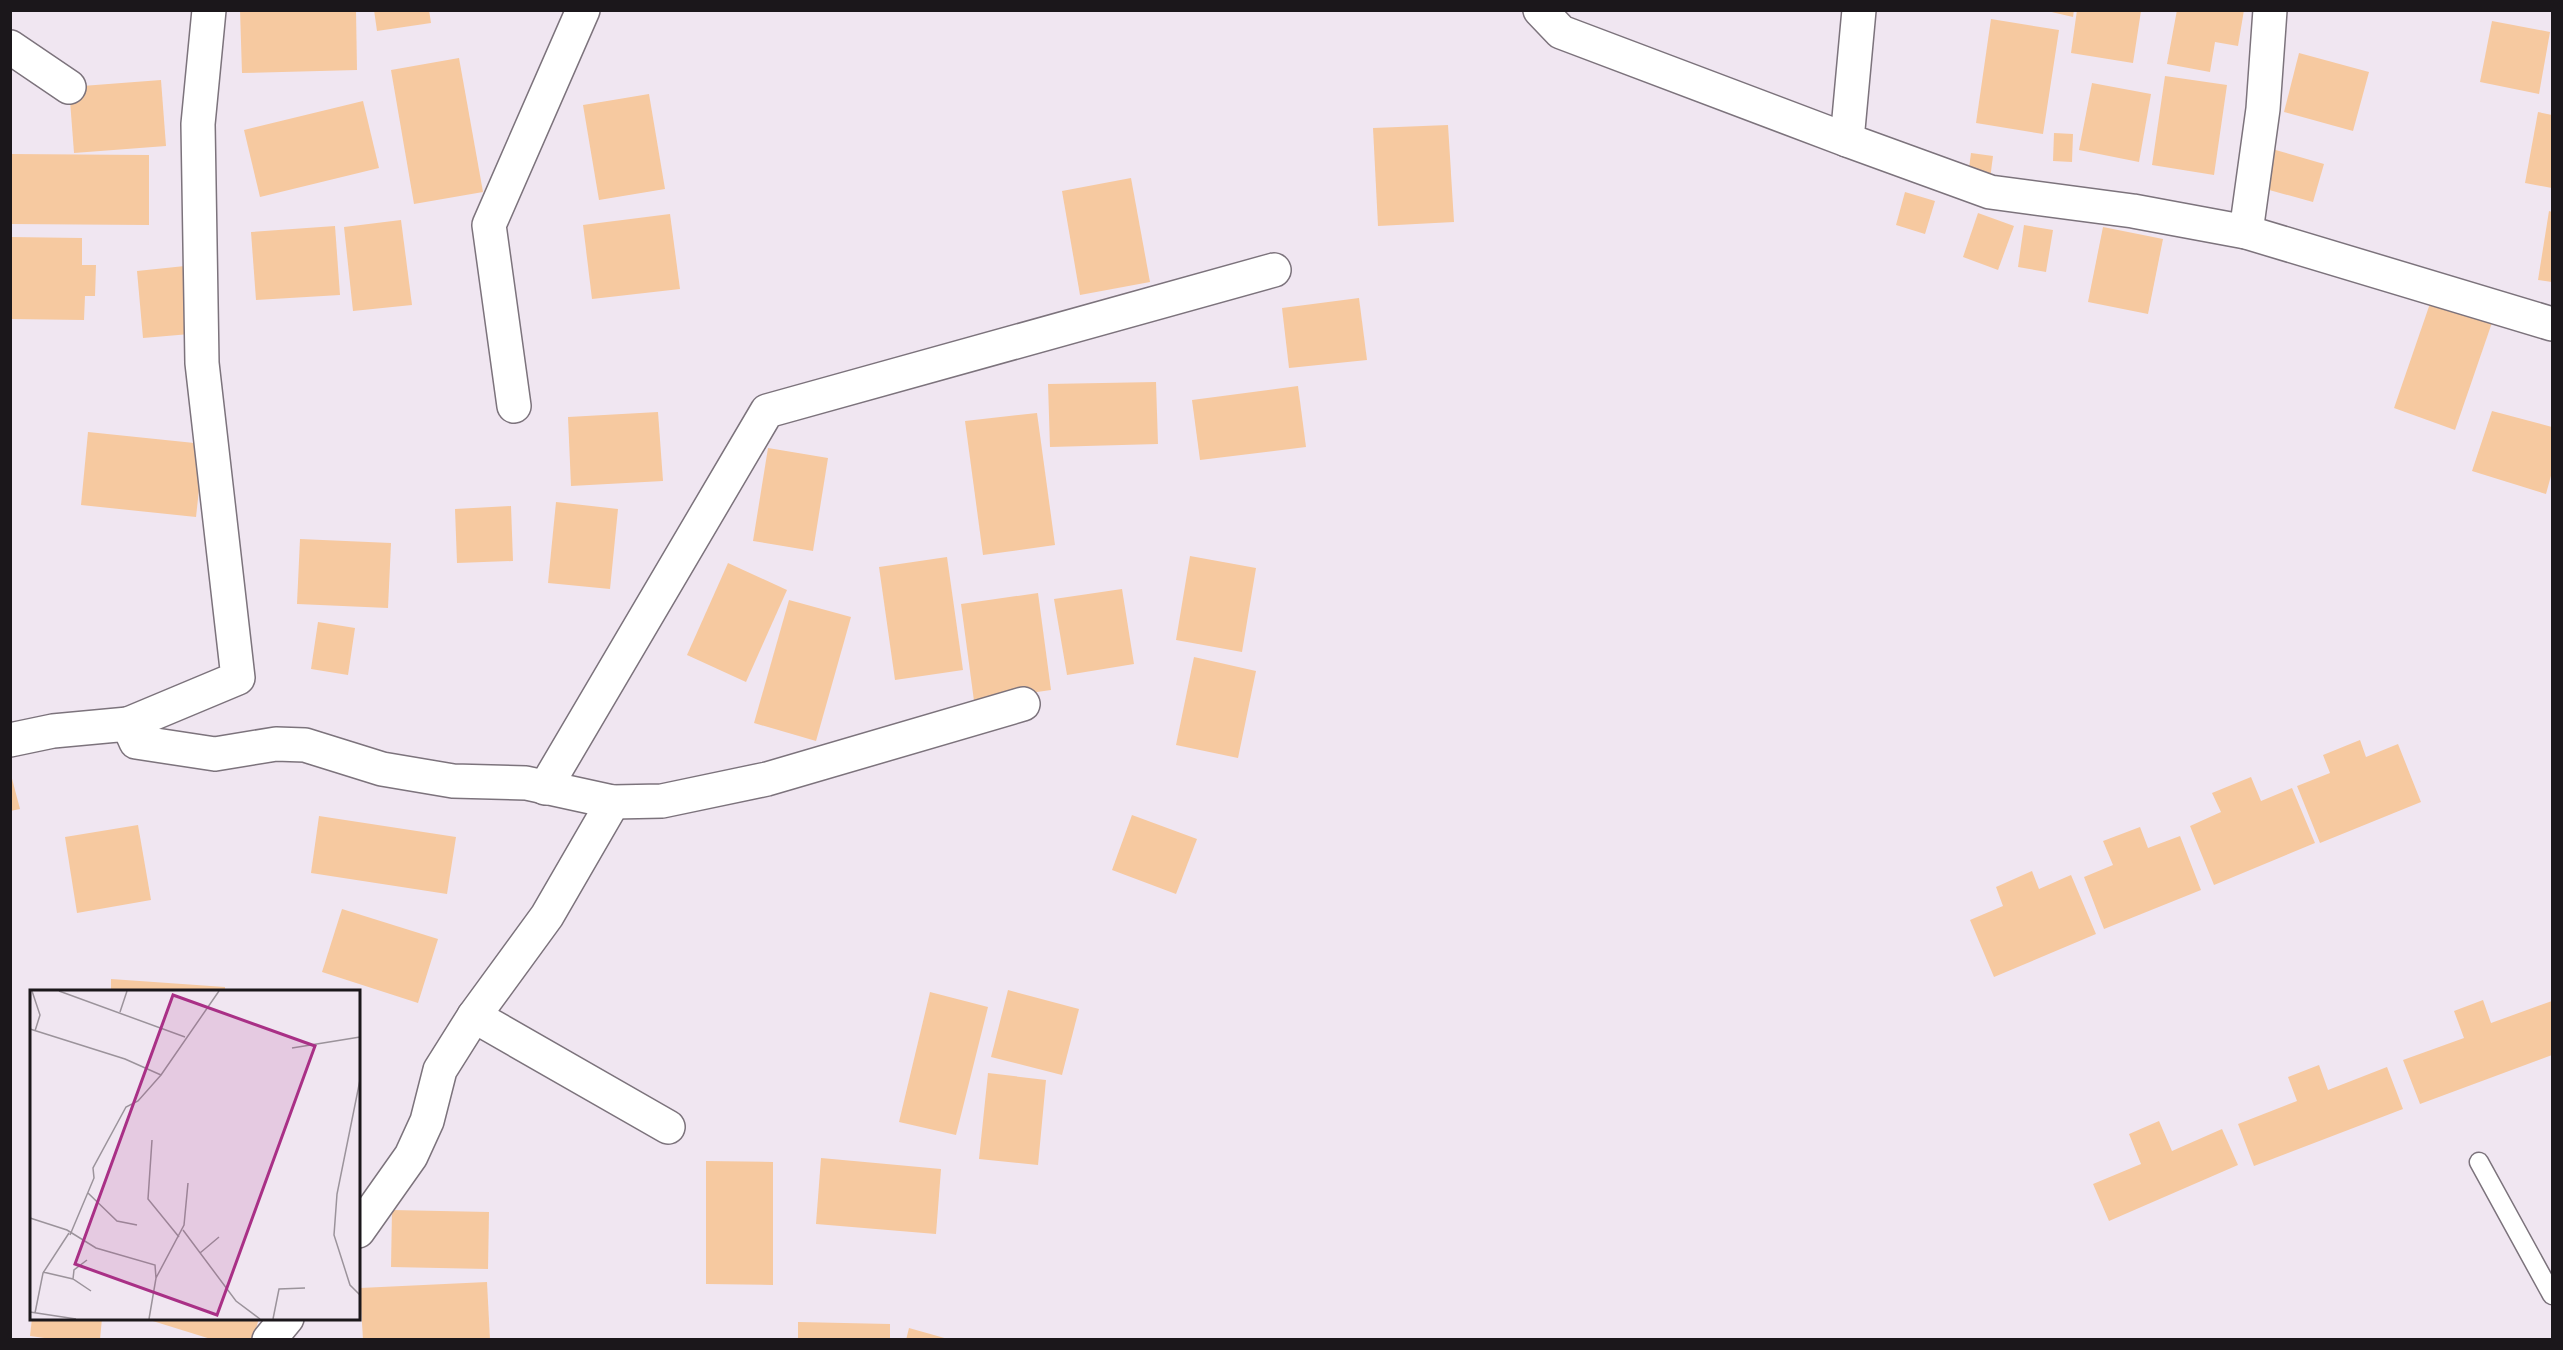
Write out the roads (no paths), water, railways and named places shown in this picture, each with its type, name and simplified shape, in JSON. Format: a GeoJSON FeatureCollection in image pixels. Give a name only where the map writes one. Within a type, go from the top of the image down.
{"type":"FeatureCollection","features":[{"type":"Feature","properties":{"kind":"street"},"geometry":{"type":"LineString","coordinates":[[10,740],[52,731],[128,724],[238,678],[202,363],[198,123],[209,10]]}},
{"type":"Feature","properties":{"kind":"street"},"geometry":{"type":"LineString","coordinates":[[514,406],[489,225],[583,10]]}},
{"type":"Feature","properties":{"kind":"street"},"geometry":{"type":"LineString","coordinates":[[1540,10],[1561,32],[1847,141],[1990,192],[2133,211],[2246,232],[2553,324]]}},
{"type":"Feature","properties":{"kind":"street"},"geometry":{"type":"LineString","coordinates":[[1847,141],[1859,10]]}},
{"type":"Feature","properties":{"kind":"street"},"geometry":{"type":"LineString","coordinates":[[2246,232],[2263,109],[2270,10]]}},
{"type":"Feature","properties":{"kind":"street"},"geometry":{"type":"LineString","coordinates":[[10,47],[69,87]]}},
{"type":"Feature","properties":{"kind":"street"},"geometry":{"type":"LineString","coordinates":[[545,788],[767,411],[1274,270]]}},
{"type":"Feature","properties":{"kind":"street"},"geometry":{"type":"LineString","coordinates":[[128,724],[136,742],[176,750],[215,754],[276,744],[305,745],[382,769],[453,781],[526,783],[613,802],[662,801],[767,779],[1023,704]]}},
{"type":"Feature","properties":{"kind":"street"},"geometry":{"type":"LineString","coordinates":[[360,1229],[411,1156],[427,1121],[440,1070],[474,1016],[547,916],[613,802]]}},
{"type":"Feature","properties":{"kind":"street"},"geometry":{"type":"LineString","coordinates":[[474,1016],[668,1127]]}},
{"type":"Feature","properties":{"kind":"street"},"geometry":{"type":"LineString","coordinates":[[269,1340],[285,1320]]}},
{"type":"Feature","properties":{"kind":"lane"},"geometry":{"type":"LineString","coordinates":[[2479,1162],[2553,1295]]}}]}
